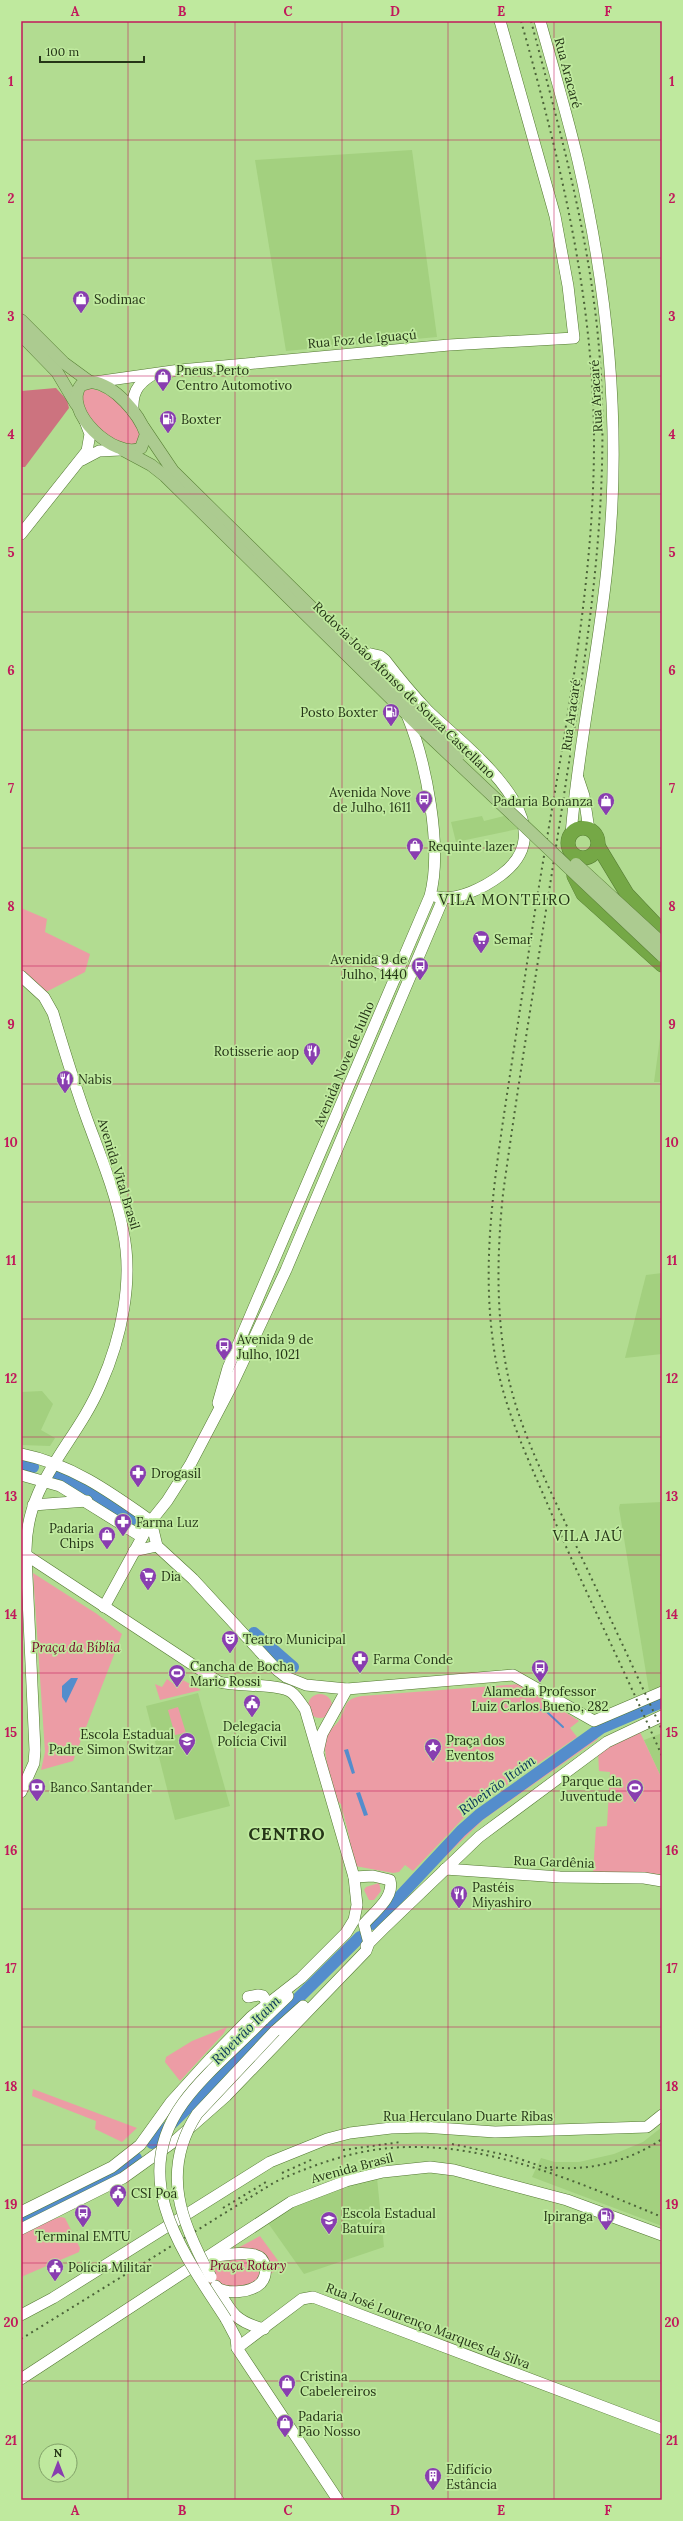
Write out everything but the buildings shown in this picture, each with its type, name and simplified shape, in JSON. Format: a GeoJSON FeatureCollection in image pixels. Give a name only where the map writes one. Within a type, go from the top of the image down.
{"type":"FeatureCollection","features":[{"type":"Feature","properties":{"kind":"highway"},"geometry":{"type":"LineString","coordinates":[[662,930],[627,894],[598,846],[597,837],[589,830],[577,830],[571,835],[568,845],[573,854],[574,876],[583,894],[662,965]]}},
{"type":"Feature","properties":{"kind":"highway"},"geometry":{"type":"LineString","coordinates":[[573,854],[583,858],[588,857],[593,855],[598,846]]}},
{"type":"Feature","properties":{"kind":"main road","name":"Rua Foz de Iguaçú"},"geometry":{"type":"LineString","coordinates":[[92,382],[154,373],[449,345],[574,338],[568,286],[555,216],[500,21]]}},
{"type":"Feature","properties":{"kind":"main road","name":"Rua Aracaré"},"geometry":{"type":"LineString","coordinates":[[540,21],[578,161],[595,252],[607,335],[611,415],[612,480],[607,568],[576,774],[571,835]]}},
{"type":"Feature","properties":{"kind":"main road"},"geometry":{"type":"LineString","coordinates":[[21,320],[64,363],[92,382]]}},
{"type":"Feature","properties":{"kind":"main road"},"geometry":{"type":"LineString","coordinates":[[21,334],[57,372],[77,406]]}},
{"type":"Feature","properties":{"kind":"main road"},"geometry":{"type":"LineString","coordinates":[[133,412],[132,400],[136,388],[154,373]]}},
{"type":"Feature","properties":{"kind":"main road"},"geometry":{"type":"LineString","coordinates":[[77,406],[77,391],[81,385],[92,382]]}},
{"type":"Feature","properties":{"kind":"main road","name":"Rodovia João Afonso de Souza Castellano"},"geometry":{"type":"LineString","coordinates":[[92,382],[116,395],[133,412],[173,471],[358,651],[427,728],[662,956]]}},
{"type":"Feature","properties":{"kind":"main road","name":"Rodovia João Afonso de Souza Castellano"},"geometry":{"type":"LineString","coordinates":[[77,406],[84,419],[101,437],[121,450],[150,465],[165,476],[407,714],[427,728],[662,944]]}},
{"type":"Feature","properties":{"kind":"main road"},"geometry":{"type":"LineString","coordinates":[[21,534],[87,451],[90,439],[84,419]]}},
{"type":"Feature","properties":{"kind":"main road"},"geometry":{"type":"LineString","coordinates":[[81,460],[99,452],[141,448],[146,440],[144,428]]}},
{"type":"Feature","properties":{"kind":"main road"},"geometry":{"type":"LineString","coordinates":[[358,651],[380,656],[385,660],[427,709],[498,778],[519,808],[526,838],[513,863],[497,878],[460,896],[443,899],[430,896]]}},
{"type":"Feature","properties":{"kind":"main road","name":"Avenida Nove de Julho"},"geometry":{"type":"LineString","coordinates":[[216,1416],[222,1383],[332,1131],[430,896],[435,848],[420,751],[407,714]]}},
{"type":"Feature","properties":{"kind":"main road","name":"Rua Aracaré"},"geometry":{"type":"LineString","coordinates":[[576,774],[584,796],[589,830]]}},
{"type":"Feature","properties":{"kind":"main road","name":"Avenida Nove de Julho"},"geometry":{"type":"LineString","coordinates":[[104,1607],[151,1520],[167,1501],[190,1465],[234,1383],[273,1299],[443,899]]}},
{"type":"Feature","properties":{"kind":"main road"},"geometry":{"type":"LineString","coordinates":[[376,961],[389,967],[395,978]]}},
{"type":"Feature","properties":{"kind":"main road","name":"Avenida Vital Brasil"},"geometry":{"type":"LineString","coordinates":[[21,976],[44,997],[53,1013],[108,1178],[124,1231],[126,1254],[123,1310],[112,1356],[88,1410],[44,1480],[33,1505],[27,1526],[26,1555],[35,1750],[34,1763],[22,1785]]}},
{"type":"Feature","properties":{"kind":"main road"},"geometry":{"type":"LineString","coordinates":[[21,1454],[54,1462],[82,1475],[151,1520],[157,1546],[193,1579],[277,1670],[286,1677],[309,1686],[347,1690],[513,1675],[594,1720],[662,1692]]}},
{"type":"Feature","properties":{"kind":"main road"},"geometry":{"type":"LineString","coordinates":[[21,1474],[60,1486],[87,1501],[142,1537]]}},
{"type":"Feature","properties":{"kind":"main road"},"geometry":{"type":"LineString","coordinates":[[33,1505],[87,1501]]}},
{"type":"Feature","properties":{"kind":"main road"},"geometry":{"type":"LineString","coordinates":[[134,1550],[157,1546]]}},
{"type":"Feature","properties":{"kind":"main road"},"geometry":{"type":"LineString","coordinates":[[21,2212],[112,2167],[133,2151],[148,2136],[181,2090],[251,2017],[270,2007],[345,1941],[353,1928],[357,1905],[354,1877],[305,1709],[293,1693],[280,1688],[245,1687],[219,1682],[26,1555]]}},
{"type":"Feature","properties":{"kind":"main road"},"geometry":{"type":"LineString","coordinates":[[297,1699],[307,1694],[309,1686]]}},
{"type":"Feature","properties":{"kind":"main road"},"geometry":{"type":"LineString","coordinates":[[318,1756],[320,1740],[347,1690]]}},
{"type":"Feature","properties":{"kind":"main road"},"geometry":{"type":"LineString","coordinates":[[264,2328],[244,2323],[235,2317],[211,2277],[192,2240],[181,2213],[177,2183],[179,2156],[197,2114],[275,2031],[368,1939],[479,1837],[607,1742],[658,1717]]}},
{"type":"Feature","properties":{"kind":"main road","name":"Rua Gardênia"},"geometry":{"type":"LineString","coordinates":[[445,1869],[560,1877],[644,1878],[662,1881]]}},
{"type":"Feature","properties":{"kind":"main road"},"geometry":{"type":"LineString","coordinates":[[21,2229],[98,2192],[146,2162],[192,2127],[226,2096],[366,1951],[368,1939],[364,1924],[390,1895],[391,1886],[390,1880],[380,1877],[354,1877]]}},
{"type":"Feature","properties":{"kind":"main road"},"geometry":{"type":"LineString","coordinates":[[296,1984],[346,1933],[354,1920]]}},
{"type":"Feature","properties":{"kind":"main road"},"geometry":{"type":"LineString","coordinates":[[251,2017],[252,2004],[246,1996],[260,1995],[270,2007]]}},
{"type":"Feature","properties":{"kind":"main road"},"geometry":{"type":"LineString","coordinates":[[270,2007],[263,2020],[183,2104],[168,2133],[161,2163],[161,2193],[172,2233],[226,2319],[236,2338],[237,2348],[338,2500]]}},
{"type":"Feature","properties":{"kind":"main road","name":"Rua Herculano Duarte Ribas"},"geometry":{"type":"LineString","coordinates":[[21,2315],[128,2251],[270,2162],[303,2147],[350,2133],[423,2127],[495,2132],[647,2127],[662,2115]]}},
{"type":"Feature","properties":{"kind":"main road"},"geometry":{"type":"LineString","coordinates":[[148,2136],[148,2146],[158,2153]]}},
{"type":"Feature","properties":{"kind":"main road"},"geometry":{"type":"LineString","coordinates":[[133,2151],[143,2151],[146,2162]]}},
{"type":"Feature","properties":{"kind":"main road","name":"Avenida Brasil"},"geometry":{"type":"LineString","coordinates":[[21,2379],[270,2215],[311,2193],[383,2172],[430,2167],[454,2170],[503,2181],[567,2200],[662,2235]]}},
{"type":"Feature","properties":{"kind":"main road"},"geometry":{"type":"LineString","coordinates":[[205,2258],[250,2254],[262,2258],[265,2263],[264,2277],[258,2285],[234,2291],[217,2288]]}},
{"type":"Feature","properties":{"kind":"main road","name":"Rua José Lourenço Marques da Silva"},"geometry":{"type":"LineString","coordinates":[[237,2348],[302,2299],[313,2297],[662,2429]]}},
{"type":"Feature","properties":{"kind":"shaded area"},"geometry":{"type":"Polygon","coordinates":[[[412,150],[437,337],[286,351],[255,160],[412,150]]]}},
{"type":"Feature","properties":{"kind":"shaded area"},"geometry":{"type":"Polygon","coordinates":[[[56,388],[67,400],[69,408],[25,467],[21,467],[21,391],[56,388]]]}},
{"type":"Feature","properties":{"kind":"shaded area"},"geometry":{"type":"Polygon","coordinates":[[[482,816],[484,821],[504,816],[518,829],[456,842],[451,822],[482,816]]]}},
{"type":"Feature","properties":{"kind":"shaded area"},"geometry":{"type":"Polygon","coordinates":[[[662,1024],[662,1082],[654,1082],[662,1024]]]}},
{"type":"Feature","properties":{"kind":"shaded area"},"geometry":{"type":"Polygon","coordinates":[[[662,1273],[662,1354],[625,1358],[646,1275],[662,1273]]]}},
{"type":"Feature","properties":{"kind":"shaded area"},"geometry":{"type":"Polygon","coordinates":[[[42,1391],[53,1404],[41,1430],[55,1438],[50,1446],[21,1445],[21,1392],[42,1391]]]}},
{"type":"Feature","properties":{"kind":"shaded area"},"geometry":{"type":"Polygon","coordinates":[[[662,1502],[662,1686],[649,1691],[619,1508],[620,1504],[662,1502]]]}},
{"type":"Feature","properties":{"kind":"shaded area","name":"Escola Estadual Padre Simon Switzar"},"geometry":{"type":"Polygon","coordinates":[[[198,1693],[230,1806],[175,1820],[146,1706],[198,1693]]]}},
{"type":"Feature","properties":{"kind":"shaded area"},"geometry":{"type":"Polygon","coordinates":[[[662,1733],[662,1779],[644,1740],[662,1733]]]}},
{"type":"Feature","properties":{"kind":"shaded area"},"geometry":{"type":"Polygon","coordinates":[[[662,2127],[662,2226],[532,2177],[541,2158],[555,2162],[579,2162],[614,2154],[643,2142],[662,2127]]]}},
{"type":"Feature","properties":{"kind":"shaded area","name":"Escola Estadual Batuíra"},"geometry":{"type":"Polygon","coordinates":[[[377,2178],[384,2247],[304,2274],[268,2223],[303,2202],[321,2194],[377,2178]]]}},
{"type":"Feature","properties":{"kind":"green space"},"geometry":{"type":"Polygon","coordinates":[[[88,388],[105,393],[126,411],[137,425],[141,433],[138,442],[130,444],[122,443],[105,434],[97,426],[81,404],[80,391],[88,388]]]}},
{"type":"Feature","properties":{"kind":"green space"},"geometry":{"type":"Polygon","coordinates":[[[21,908],[47,919],[45,932],[90,954],[85,972],[44,993],[21,973],[21,908]]]}},
{"type":"Feature","properties":{"kind":"green space"},"geometry":{"type":"Polygon","coordinates":[[[21,1460],[39,1463],[34,1472],[21,1470],[21,1460]]]}},
{"type":"Feature","properties":{"kind":"green space"},"geometry":{"type":"Polygon","coordinates":[[[54,1472],[95,1492],[134,1519],[130,1523],[91,1497],[52,1477],[54,1472]]]}},
{"type":"Feature","properties":{"kind":"green space","name":"Praça da Bíblia"},"geometry":{"type":"Polygon","coordinates":[[[33,1573],[97,1614],[122,1634],[73,1761],[41,1770],[45,1752],[33,1573]]]}},
{"type":"Feature","properties":{"kind":"green space","name":"Cancha de Bocha Mario Rossi"},"geometry":{"type":"Polygon","coordinates":[[[167,1679],[177,1686],[181,1679],[201,1690],[160,1700],[155,1684],[162,1687],[167,1679]]]}},
{"type":"Feature","properties":{"kind":"green space","name":"Praça dos Eventos"},"geometry":{"type":"Polygon","coordinates":[[[520,1684],[579,1721],[570,1728],[577,1737],[473,1808],[413,1871],[405,1865],[399,1872],[393,1873],[355,1866],[347,1849],[350,1840],[341,1804],[333,1799],[329,1785],[324,1740],[328,1732],[338,1722],[348,1702],[355,1697],[362,1696],[520,1684]]]}},
{"type":"Feature","properties":{"kind":"green space"},"geometry":{"type":"Polygon","coordinates":[[[320,1694],[325,1695],[331,1701],[331,1711],[325,1717],[320,1718],[315,1717],[309,1711],[308,1706],[309,1701],[315,1695],[320,1694]]]}},
{"type":"Feature","properties":{"kind":"green space"},"geometry":{"type":"Polygon","coordinates":[[[178,1707],[186,1733],[175,1735],[168,1710],[178,1707]]]}},
{"type":"Feature","properties":{"kind":"green space","name":"Parque da Juventude"},"geometry":{"type":"Polygon","coordinates":[[[639,1730],[662,1779],[662,1874],[593,1873],[596,1827],[607,1826],[610,1772],[599,1771],[598,1752],[639,1730]]]}},
{"type":"Feature","properties":{"kind":"green space"},"geometry":{"type":"Polygon","coordinates":[[[596,1737],[598,1739],[484,1819],[419,1882],[417,1880],[478,1819],[596,1737]]]}},
{"type":"Feature","properties":{"kind":"green space"},"geometry":{"type":"Polygon","coordinates":[[[379,1883],[381,1891],[374,1900],[369,1900],[364,1890],[366,1887],[379,1883]]]}},
{"type":"Feature","properties":{"kind":"green space"},"geometry":{"type":"Polygon","coordinates":[[[227,2027],[224,2033],[180,2081],[165,2062],[166,2057],[192,2041],[227,2027]]]}},
{"type":"Feature","properties":{"kind":"green space"},"geometry":{"type":"Polygon","coordinates":[[[33,2089],[137,2128],[122,2142],[95,2129],[96,2121],[32,2096],[33,2089]]]}},
{"type":"Feature","properties":{"kind":"green space"},"geometry":{"type":"Polygon","coordinates":[[[61,2217],[65,2218],[80,2248],[79,2252],[21,2277],[21,2233],[41,2223],[61,2217]]]}},
{"type":"Feature","properties":{"kind":"green space","name":"Praça Rotary"},"geometry":{"type":"Polygon","coordinates":[[[260,2236],[282,2266],[260,2281],[225,2296],[208,2285],[200,2268],[260,2236]]]}},
{"type":"Feature","properties":{"kind":"water"},"geometry":{"type":"Polygon","coordinates":[[[71,1678],[78,1678],[66,1703],[62,1697],[62,1686],[71,1678]]]}},
{"type":"Feature","properties":{"kind":"water"},"geometry":{"type":"Polygon","coordinates":[[[662,1697],[662,1708],[657,1709],[653,1700],[662,1697]]]}},
{"type":"Feature","properties":{"kind":"water"},"geometry":{"type":"Polygon","coordinates":[[[348,1749],[355,1773],[352,1774],[344,1750],[348,1749]]]}},
{"type":"Feature","properties":{"kind":"water"},"geometry":{"type":"Polygon","coordinates":[[[360,1792],[368,1815],[364,1816],[356,1793],[360,1792]]]}},
{"type":"Feature","properties":{"kind":"waterway"},"geometry":{"type":"LineString","coordinates":[[21,1465],[33,1467]]}},
{"type":"Feature","properties":{"kind":"waterway"},"geometry":{"type":"LineString","coordinates":[[55,1475],[81,1487],[131,1520]]}},
{"type":"Feature","properties":{"kind":"waterway"},"geometry":{"type":"LineString","coordinates":[[254,1633],[293,1667]]}},
{"type":"Feature","properties":{"kind":"waterway","name":"Ribeirão Itaim"},"geometry":{"type":"LineString","coordinates":[[374,1924],[461,1831],[479,1815],[601,1728],[662,1702]]}},
{"type":"Feature","properties":{"kind":"waterway"},"geometry":{"type":"LineString","coordinates":[[538,1709],[547,1712],[563,1727]]}},
{"type":"Feature","properties":{"kind":"waterway","name":"Ribeirão Itaim"},"geometry":{"type":"LineString","coordinates":[[152,2143],[360,1937]]}},
{"type":"Feature","properties":{"kind":"waterway","name":"Ribeirão Itaim"},"geometry":{"type":"LineString","coordinates":[[25,2217],[115,2172],[136,2158]]}},
{"type":"Feature","properties":{"kind":"railway"},"geometry":{"type":"LineString","coordinates":[[521,21],[558,161],[577,255],[590,351],[593,399],[594,464],[591,530],[576,662],[543,860],[497,1161],[489,1252],[490,1312],[496,1363],[514,1424],[561,1535],[662,1756]]}},
{"type":"Feature","properties":{"kind":"railway"},"geometry":{"type":"LineString","coordinates":[[531,21],[565,153],[592,287],[598,332],[601,378],[602,478],[599,528],[589,627],[503,1194],[498,1280],[500,1323],[506,1366],[511,1388],[517,1410],[533,1452],[662,1730]]}},
{"type":"Feature","properties":{"kind":"railway"},"geometry":{"type":"LineString","coordinates":[[550,2167],[579,2168],[608,2163],[623,2159],[650,2147],[662,2139]]}},
{"type":"Feature","properties":{"kind":"railway"},"geometry":{"type":"LineString","coordinates":[[343,2150],[401,2142]]}},
{"type":"Feature","properties":{"kind":"railway"},"geometry":{"type":"LineString","coordinates":[[452,2144],[511,2156],[555,2171]]}},
{"type":"Feature","properties":{"kind":"railway"},"geometry":{"type":"LineString","coordinates":[[21,2339],[275,2182],[325,2162],[359,2153],[412,2147],[444,2148],[476,2153],[508,2160],[540,2170],[602,2192],[662,2217]]}},
{"type":"Feature","properties":{"kind":"railway"},"geometry":{"type":"LineString","coordinates":[[282,2173],[313,2159]]}},
{"type":"Feature","properties":{"kind":"railway"},"geometry":{"type":"LineString","coordinates":[[223,2208],[266,2182]]}},
{"type":"Feature","properties":{"kind":"place","name":"Sodimac"},"geometry":{"type":"Point","coordinates":[81,314]}},
{"type":"Feature","properties":{"kind":"place","name":"Pneus Perto Centro Automotivo"},"geometry":{"type":"Point","coordinates":[163,392]}},
{"type":"Feature","properties":{"kind":"place","name":"Boxter"},"geometry":{"type":"Point","coordinates":[168,434]}},
{"type":"Feature","properties":{"kind":"place","name":"Posto Boxter"},"geometry":{"type":"Point","coordinates":[391,727]}},
{"type":"Feature","properties":{"kind":"place","name":"Avenida Nove de Julho, 1611"},"geometry":{"type":"Point","coordinates":[424,814]}},
{"type":"Feature","properties":{"kind":"place","name":"Padaria Bonanza"},"geometry":{"type":"Point","coordinates":[606,816]}},
{"type":"Feature","properties":{"kind":"place","name":"Requinte lazer"},"geometry":{"type":"Point","coordinates":[415,861]}},
{"type":"Feature","properties":{"kind":"place","name":"Semar"},"geometry":{"type":"Point","coordinates":[481,954]}},
{"type":"Feature","properties":{"kind":"place","name":"Avenida 9 de Julho, 1440"},"geometry":{"type":"Point","coordinates":[420,981]}},
{"type":"Feature","properties":{"kind":"place","name":"Rotisserie aop"},"geometry":{"type":"Point","coordinates":[312,1066]}},
{"type":"Feature","properties":{"kind":"place","name":"Nabis"},"geometry":{"type":"Point","coordinates":[65,1094]}},
{"type":"Feature","properties":{"kind":"place","name":"Avenida 9 de Julho, 1021"},"geometry":{"type":"Point","coordinates":[224,1361]}},
{"type":"Feature","properties":{"kind":"place","name":"Drogasil"},"geometry":{"type":"Point","coordinates":[138,1488]}},
{"type":"Feature","properties":{"kind":"place","name":"Farma Luz"},"geometry":{"type":"Point","coordinates":[123,1537]}},
{"type":"Feature","properties":{"kind":"place","name":"Padaria Chips"},"geometry":{"type":"Point","coordinates":[107,1550]}},
{"type":"Feature","properties":{"kind":"place","name":"Dia"},"geometry":{"type":"Point","coordinates":[148,1591]}},
{"type":"Feature","properties":{"kind":"place","name":"Teatro Municipal"},"geometry":{"type":"Point","coordinates":[230,1654]}},
{"type":"Feature","properties":{"kind":"place","name":"Farma Conde"},"geometry":{"type":"Point","coordinates":[360,1674]}},
{"type":"Feature","properties":{"kind":"place","name":"Alameda Professor Luiz Carlos Bueno, 282"},"geometry":{"type":"Point","coordinates":[540,1683]}},
{"type":"Feature","properties":{"kind":"place","name":"Cancha de Bocha Mario Rossi"},"geometry":{"type":"Point","coordinates":[177,1688]}},
{"type":"Feature","properties":{"kind":"place","name":"Delegacia Polícia Civil"},"geometry":{"type":"Point","coordinates":[252,1718]}},
{"type":"Feature","properties":{"kind":"place","name":"Escola Estadual Padre Simon Switzar"},"geometry":{"type":"Point","coordinates":[187,1756]}},
{"type":"Feature","properties":{"kind":"place","name":"Praça dos Eventos"},"geometry":{"type":"Point","coordinates":[433,1762]}},
{"type":"Feature","properties":{"kind":"place","name":"Banco Santander"},"geometry":{"type":"Point","coordinates":[37,1802]}},
{"type":"Feature","properties":{"kind":"place","name":"Parque da Juventude"},"geometry":{"type":"Point","coordinates":[635,1803]}},
{"type":"Feature","properties":{"kind":"place","name":"Pastéis Miyashiro"},"geometry":{"type":"Point","coordinates":[459,1909]}},
{"type":"Feature","properties":{"kind":"place","name":"CSI Poá"},"geometry":{"type":"Point","coordinates":[118,2208]}},
{"type":"Feature","properties":{"kind":"place","name":"Terminal EMTU"},"geometry":{"type":"Point","coordinates":[83,2228]}},
{"type":"Feature","properties":{"kind":"place","name":"Ipiranga"},"geometry":{"type":"Point","coordinates":[606,2231]}},
{"type":"Feature","properties":{"kind":"place","name":"Escola Estadual Batuíra"},"geometry":{"type":"Point","coordinates":[329,2235]}},
{"type":"Feature","properties":{"kind":"place","name":"Polícia Militar"},"geometry":{"type":"Point","coordinates":[55,2282]}},
{"type":"Feature","properties":{"kind":"place","name":"Cristina Cabelereiros"},"geometry":{"type":"Point","coordinates":[287,2398]}},
{"type":"Feature","properties":{"kind":"place","name":"Padaria Pão Nosso"},"geometry":{"type":"Point","coordinates":[285,2438]}},
{"type":"Feature","properties":{"kind":"place","name":"Edifício Estância"},"geometry":{"type":"Point","coordinates":[433,2491]}},
{"type":"Feature","properties":{"kind":"district","name":"VILA MONTEIRO"},"geometry":{"type":"Point","coordinates":[505,899]}},
{"type":"Feature","properties":{"kind":"district","name":"VILA JAÚ"},"geometry":{"type":"Point","coordinates":[588,1535]}},
{"type":"Feature","properties":{"kind":"district","name":"CENTRO"},"geometry":{"type":"Point","coordinates":[287,1834]}}]}
